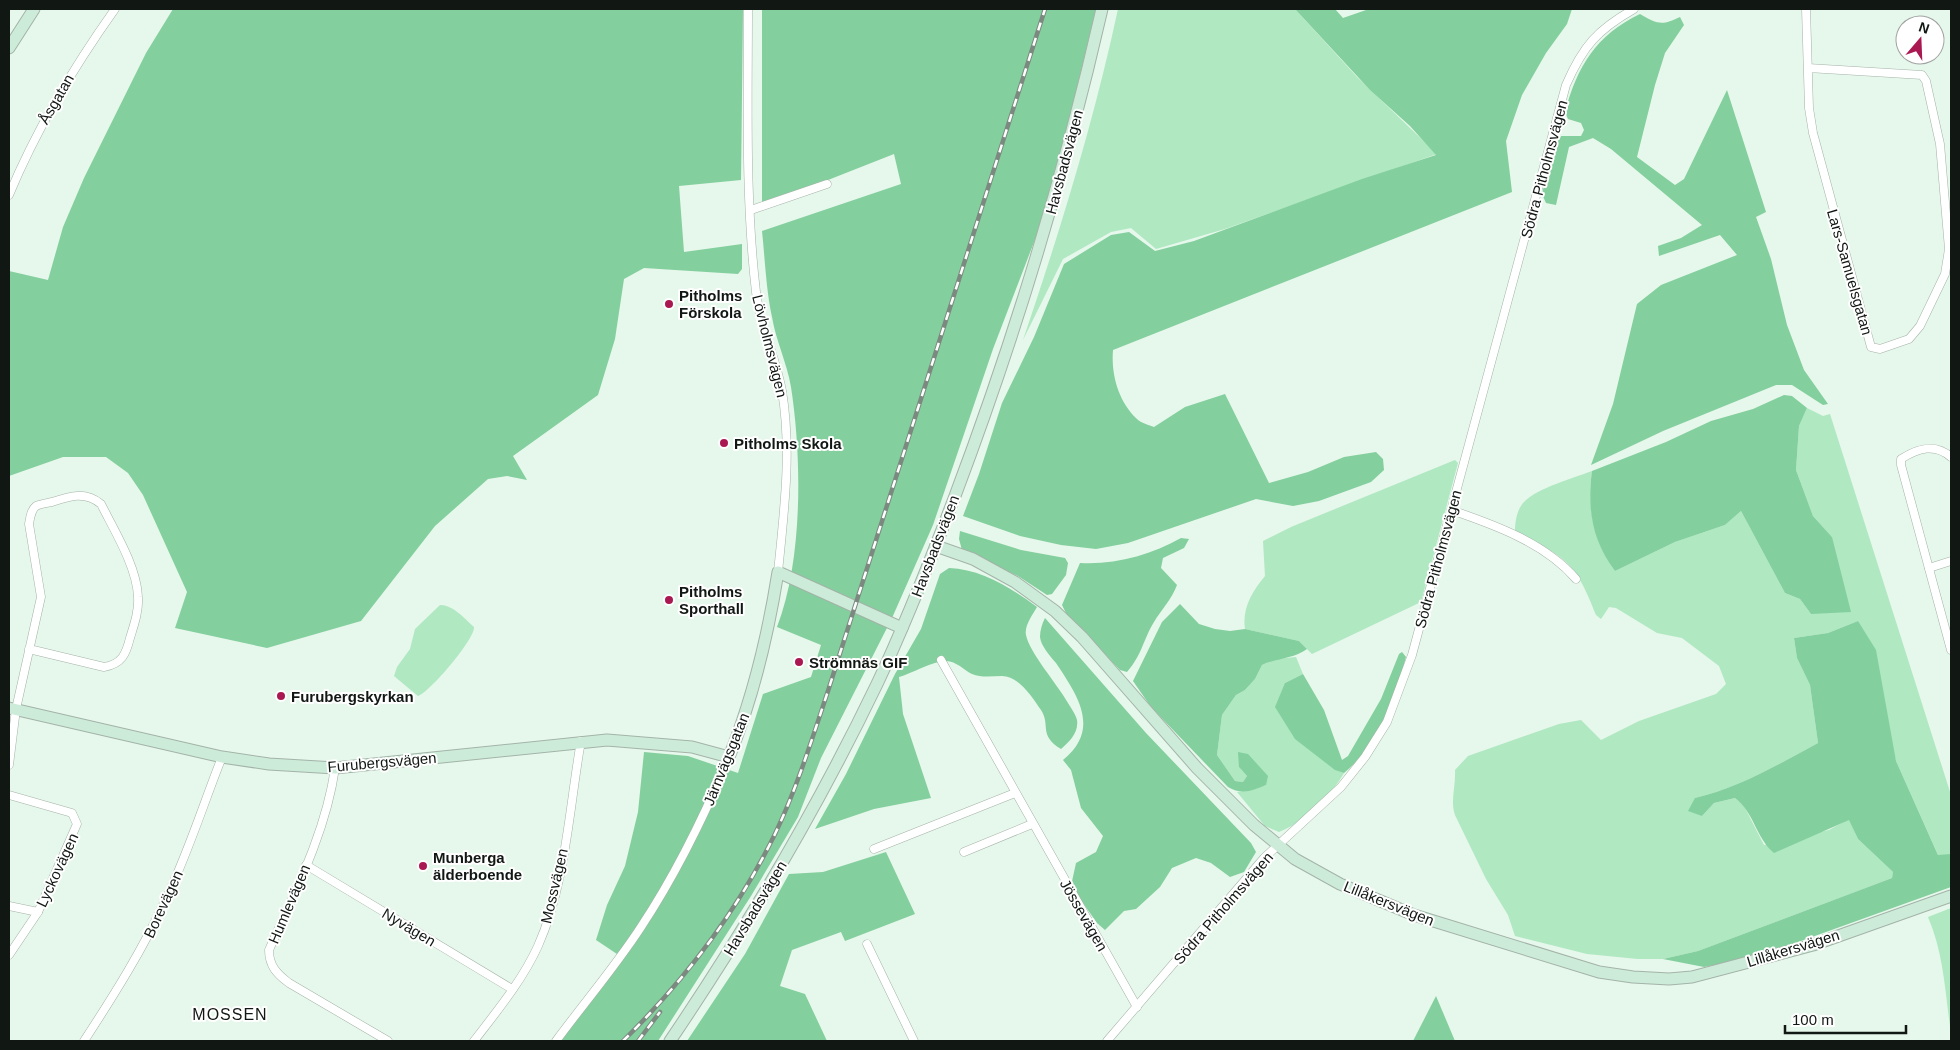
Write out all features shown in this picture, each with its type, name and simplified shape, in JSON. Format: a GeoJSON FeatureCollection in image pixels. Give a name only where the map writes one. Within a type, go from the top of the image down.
{"type":"FeatureCollection","features":[{"type":"Feature","properties":{"kind":"street"},"geometry":{"type":"LineString","coordinates":[[9,48],[34,9]]}},
{"type":"Feature","properties":{"kind":"street","name":"Åsgatan"},"geometry":{"type":"LineString","coordinates":[[9,195],[46,116],[69,75],[115,9]]}},
{"type":"Feature","properties":{"kind":"street","name":"Lövholmsvägen"},"geometry":{"type":"LineString","coordinates":[[748,9],[748,171],[756,294],[779,378],[785,411],[786,474],[778,572]]}},
{"type":"Feature","properties":{"kind":"street","name":"Havsbadsvägen"},"geometry":{"type":"LineString","coordinates":[[670,1041],[748,923],[792,847],[846,746],[902,628],[936,546],[998,376],[1035,264],[1072,134],[1102,9]]}},
{"type":"Feature","properties":{"kind":"street","name":"Södra Pitholmsvägen"},"geometry":{"type":"LineString","coordinates":[[1107,1041],[1232,894],[1277,846],[1341,787],[1365,757],[1387,722],[1412,655],[1566,85],[1577,59],[1587,43],[1601,30],[1634,9]]}},
{"type":"Feature","properties":{"kind":"street","name":"Lars-Samuelsgatan"},"geometry":{"type":"LineString","coordinates":[[1806,9],[1808,68],[1813,133],[1871,347],[1880,349],[1896,345],[1910,339],[1920,326],[1945,274],[1949,249],[1940,144],[1926,81],[1922,75],[1808,68]]}},
{"type":"Feature","properties":{"kind":"street"},"geometry":{"type":"LineString","coordinates":[[751,210],[827,184]]}},
{"type":"Feature","properties":{"kind":"street"},"geometry":{"type":"LineString","coordinates":[[1951,457],[1943,450],[1934,447],[1914,451],[1901,459],[1951,650]]}},
{"type":"Feature","properties":{"kind":"street"},"geometry":{"type":"LineString","coordinates":[[9,765],[12,708],[29,649],[41,596],[29,524],[31,514],[37,506],[71,496],[84,495],[94,498],[101,504],[115,533],[135,582],[138,596],[136,616],[127,653],[114,665],[104,666],[29,649]]}},
{"type":"Feature","properties":{"kind":"street"},"geometry":{"type":"LineString","coordinates":[[1451,510],[1508,532],[1530,543],[1566,568],[1576,579]]}},
{"type":"Feature","properties":{"kind":"street","name":"Lillåkersvägen"},"geometry":{"type":"LineString","coordinates":[[936,546],[973,559],[1016,582],[1055,611],[1082,637],[1131,696],[1197,768],[1277,846],[1295,859],[1340,884],[1414,915],[1599,972],[1633,977],[1669,979],[1692,977],[1813,945],[1951,896]]}},
{"type":"Feature","properties":{"kind":"street"},"geometry":{"type":"LineString","coordinates":[[1929,568],[1951,561]]}},
{"type":"Feature","properties":{"kind":"street"},"geometry":{"type":"LineString","coordinates":[[778,572],[902,628]]}},
{"type":"Feature","properties":{"kind":"street","name":"Järnvägsgatan"},"geometry":{"type":"LineString","coordinates":[[556,1041],[640,929],[663,893],[710,803],[741,728],[757,673],[778,572]]}},
{"type":"Feature","properties":{"kind":"street","name":"Jössevägen"},"geometry":{"type":"LineString","coordinates":[[941,660],[1015,794],[1137,1006]]}},
{"type":"Feature","properties":{"kind":"street","name":"Furubergsvägen"},"geometry":{"type":"LineString","coordinates":[[12,708],[222,757],[269,764],[335,768],[580,741],[607,740],[677,745],[729,757]]}},
{"type":"Feature","properties":{"kind":"street","name":"Mossvägen"},"geometry":{"type":"LineString","coordinates":[[474,1041],[512,990],[537,947],[550,914],[559,877],[580,741]]}},
{"type":"Feature","properties":{"kind":"street","name":"Borevägen"},"geometry":{"type":"LineString","coordinates":[[84,1041],[141,951],[192,840],[222,757]]}},
{"type":"Feature","properties":{"kind":"street","name":"Humlevägen"},"geometry":{"type":"LineString","coordinates":[[335,768],[330,799],[306,865],[269,950],[269,959],[273,968],[289,983],[388,1041]]}},
{"type":"Feature","properties":{"kind":"street"},"geometry":{"type":"LineString","coordinates":[[874,849],[1015,794]]}},
{"type":"Feature","properties":{"kind":"street","name":"Lyckovägen"},"geometry":{"type":"LineString","coordinates":[[9,795],[72,813],[76,819],[76,828],[38,912],[9,955]]}},
{"type":"Feature","properties":{"kind":"street"},"geometry":{"type":"LineString","coordinates":[[964,852],[1032,824]]}},
{"type":"Feature","properties":{"kind":"street","name":"Nyvägen"},"geometry":{"type":"LineString","coordinates":[[306,865],[512,990]]}},
{"type":"Feature","properties":{"kind":"street"},"geometry":{"type":"LineString","coordinates":[[9,906],[38,912]]}},
{"type":"Feature","properties":{"kind":"street"},"geometry":{"type":"LineString","coordinates":[[867,944],[914,1041]]}},
{"type":"Feature","properties":{"kind":"green space"},"geometry":{"type":"Polygon","coordinates":[[[173,9],[743,9],[741,180],[679,186],[684,252],[742,244],[742,269],[738,274],[644,268],[624,279],[615,339],[598,395],[513,456],[527,480],[507,476],[488,479],[435,526],[361,621],[267,648],[175,628],[187,592],[143,495],[128,473],[106,457],[63,457],[9,476],[9,271],[48,280],[63,227],[84,178],[146,53],[173,9]]]}},
{"type":"Feature","properties":{"kind":"green space"},"geometry":{"type":"Polygon","coordinates":[[[762,9],[1096,9],[1049,203],[993,349],[933,525],[892,618],[821,758],[798,817],[751,896],[658,1041],[556,1041],[620,956],[596,940],[607,905],[625,866],[638,812],[644,752],[688,756],[738,773],[763,694],[811,677],[821,645],[777,627],[786,600],[796,540],[798,508],[797,445],[791,387],[770,306],[762,231],[901,184],[894,154],[762,206],[762,9]]]}},
{"type":"Feature","properties":{"kind":"green space"},"geometry":{"type":"Polygon","coordinates":[[[1118,9],[1295,9],[1357,77],[1437,154],[1225,229],[1156,249],[1131,228],[1111,232],[1063,259],[1023,340],[1075,176],[1109,51],[1118,9]]]}},
{"type":"Feature","properties":{"kind":"green space"},"geometry":{"type":"Polygon","coordinates":[[[1295,9],[1335,9],[1343,18],[1369,9],[1572,9],[1567,24],[1546,53],[1522,95],[1506,141],[1512,192],[1113,350],[1113,368],[1117,387],[1130,412],[1145,424],[1154,427],[1185,407],[1225,394],[1269,483],[1308,472],[1344,457],[1376,452],[1383,459],[1384,470],[1371,482],[1319,501],[1293,506],[1256,499],[1128,543],[1096,549],[1061,545],[1020,536],[963,516],[1002,403],[1034,337],[1064,264],[1111,235],[1129,232],[1155,251],[1194,241],[1362,179],[1436,155],[1410,126],[1370,90],[1295,9]]]}},
{"type":"Feature","properties":{"kind":"green space"},"geometry":{"type":"Polygon","coordinates":[[[1640,14],[1660,23],[1669,22],[1680,17],[1684,25],[1665,53],[1637,157],[1675,185],[1684,179],[1727,90],[1766,212],[1756,217],[1771,259],[1787,325],[1804,370],[1828,404],[1823,405],[1792,385],[1776,385],[1663,431],[1591,465],[1613,404],[1637,304],[1661,285],[1737,255],[1720,235],[1659,256],[1658,246],[1681,238],[1702,225],[1611,149],[1593,138],[1569,147],[1556,205],[1546,203],[1542,194],[1553,148],[1561,136],[1581,136],[1584,130],[1581,123],[1568,119],[1565,112],[1582,67],[1600,42],[1625,22],[1640,14]]]}},
{"type":"Feature","properties":{"kind":"green space"},"geometry":{"type":"Polygon","coordinates":[[[1784,395],[1792,396],[1807,408],[1799,426],[1796,470],[1813,516],[1832,537],[1851,612],[1811,614],[1800,599],[1785,593],[1741,511],[1725,525],[1675,542],[1615,571],[1601,548],[1593,524],[1590,498],[1592,471],[1666,442],[1711,421],[1753,409],[1784,395]]]}},
{"type":"Feature","properties":{"kind":"green space"},"geometry":{"type":"Polygon","coordinates":[[[1807,408],[1823,416],[1830,414],[1951,795],[1951,867],[1944,868],[1896,761],[1858,621],[1828,633],[1794,638],[1797,658],[1810,685],[1818,743],[1743,782],[1695,798],[1702,816],[1714,803],[1735,798],[1743,804],[1764,845],[1829,830],[1849,819],[1858,839],[1893,872],[1892,878],[1698,951],[1663,959],[1638,959],[1587,954],[1515,936],[1508,915],[1486,879],[1455,815],[1453,804],[1455,770],[1468,756],[1559,724],[1581,720],[1601,740],[1639,721],[1716,694],[1726,684],[1719,666],[1682,638],[1657,633],[1616,608],[1609,607],[1601,619],[1596,615],[1582,582],[1566,562],[1546,548],[1515,531],[1520,508],[1524,502],[1538,492],[1592,471],[1590,497],[1593,523],[1601,548],[1615,571],[1675,542],[1725,525],[1741,511],[1785,593],[1800,599],[1811,614],[1832,537],[1813,516],[1796,470],[1799,426],[1807,408]]]}},
{"type":"Feature","properties":{"kind":"green space"},"geometry":{"type":"Polygon","coordinates":[[[1455,460],[1458,463],[1421,602],[1312,654],[1299,641],[1245,629],[1245,614],[1249,601],[1265,576],[1263,541],[1291,527],[1455,460]]]}},
{"type":"Feature","properties":{"kind":"green space"},"geometry":{"type":"Polygon","coordinates":[[[960,531],[1021,550],[1065,558],[1068,563],[1066,575],[1052,594],[1047,595],[1018,576],[962,550],[959,539],[960,531]]]}},
{"type":"Feature","properties":{"kind":"green space"},"geometry":{"type":"Polygon","coordinates":[[[1181,538],[1189,539],[1184,548],[1163,558],[1161,568],[1177,585],[1175,590],[1154,622],[1132,666],[1127,672],[1120,670],[1067,615],[1062,605],[1080,563],[1132,558],[1181,538]]]}},
{"type":"Feature","properties":{"kind":"green space"},"geometry":{"type":"Polygon","coordinates":[[[949,568],[961,569],[984,576],[1017,593],[1037,607],[1028,624],[1026,635],[1028,642],[1075,714],[1077,725],[1075,733],[1061,749],[1054,744],[1047,734],[1044,715],[1041,710],[1025,688],[1014,679],[1002,676],[972,674],[949,661],[929,665],[899,677],[903,714],[931,798],[874,809],[815,829],[846,774],[895,674],[921,629],[940,574],[949,568]]]}},
{"type":"Feature","properties":{"kind":"green space"},"geometry":{"type":"Polygon","coordinates":[[[1180,604],[1199,624],[1230,631],[1245,629],[1299,641],[1307,649],[1296,655],[1262,665],[1255,679],[1245,690],[1236,695],[1222,715],[1217,755],[1235,781],[1243,782],[1247,776],[1239,767],[1238,752],[1248,754],[1268,776],[1266,785],[1247,791],[1238,791],[1228,787],[1151,707],[1133,681],[1162,622],[1180,604]]]}},
{"type":"Feature","properties":{"kind":"green space"},"geometry":{"type":"Polygon","coordinates":[[[440,605],[454,610],[474,627],[460,653],[432,685],[418,696],[394,676],[397,667],[410,649],[415,629],[440,605]]]}},
{"type":"Feature","properties":{"kind":"green space"},"geometry":{"type":"Polygon","coordinates":[[[1045,618],[1146,733],[1251,843],[1256,852],[1244,872],[1230,877],[1211,863],[1196,858],[1172,868],[1160,887],[1136,909],[1124,911],[1105,930],[1097,923],[1071,886],[1076,863],[1096,852],[1103,836],[1081,808],[1071,770],[1063,760],[1075,748],[1081,736],[1082,712],[1072,688],[1042,644],[1040,632],[1045,618]]]}},
{"type":"Feature","properties":{"kind":"green space"},"geometry":{"type":"Polygon","coordinates":[[[1858,621],[1876,650],[1896,761],[1938,855],[1951,854],[1951,887],[1759,956],[1704,967],[1663,959],[1698,951],[1892,878],[1893,872],[1858,839],[1849,820],[1774,853],[1763,840],[1747,810],[1735,798],[1714,803],[1702,816],[1688,811],[1695,798],[1743,782],[1818,743],[1810,685],[1797,658],[1794,638],[1828,633],[1858,621]]]}},
{"type":"Feature","properties":{"kind":"green space"},"geometry":{"type":"Polygon","coordinates":[[[1402,652],[1406,657],[1396,689],[1383,720],[1366,749],[1344,773],[1335,770],[1295,739],[1275,707],[1285,683],[1303,674],[1324,710],[1342,760],[1348,756],[1381,699],[1399,654],[1402,652]]]}},
{"type":"Feature","properties":{"kind":"green space"},"geometry":{"type":"Polygon","coordinates":[[[1296,657],[1303,674],[1285,683],[1316,747],[1324,759],[1334,768],[1344,773],[1332,791],[1316,808],[1288,828],[1279,832],[1265,826],[1237,792],[1256,789],[1266,785],[1239,767],[1247,776],[1243,782],[1235,781],[1217,755],[1222,715],[1236,695],[1245,690],[1255,679],[1262,665],[1275,659],[1296,657]]]}},
{"type":"Feature","properties":{"kind":"green space"},"geometry":{"type":"Polygon","coordinates":[[[886,852],[915,914],[845,941],[841,932],[792,950],[780,986],[805,994],[827,1041],[687,1041],[745,954],[789,874],[823,872],[886,852]]]}},
{"type":"Feature","properties":{"kind":"green space"},"geometry":{"type":"Polygon","coordinates":[[[1951,908],[1951,1033],[1941,959],[1928,917],[1951,908]]]}},
{"type":"Feature","properties":{"kind":"green space"},"geometry":{"type":"Polygon","coordinates":[[[1436,996],[1455,1041],[1413,1041],[1436,996]]]}},
{"type":"Feature","properties":{"kind":"railway"},"geometry":{"type":"LineString","coordinates":[[623,1041],[668,994],[727,918],[760,863],[790,799],[828,691],[1045,9]]}},
{"type":"Feature","properties":{"kind":"railway"},"geometry":{"type":"LineString","coordinates":[[638,1041],[660,1012]]}},
{"type":"Feature","properties":{"kind":"place","name":"Pitholms Förskola"},"geometry":{"type":"Point","coordinates":[669,304]}},
{"type":"Feature","properties":{"kind":"place","name":"Pitholms Skola"},"geometry":{"type":"Point","coordinates":[724,443]}},
{"type":"Feature","properties":{"kind":"place","name":"Pitholms Sporthall"},"geometry":{"type":"Point","coordinates":[669,600]}},
{"type":"Feature","properties":{"kind":"place","name":"Strömnäs GIF"},"geometry":{"type":"Point","coordinates":[799,662]}},
{"type":"Feature","properties":{"kind":"place","name":"Furubergskyrkan"},"geometry":{"type":"Point","coordinates":[281,696]}},
{"type":"Feature","properties":{"kind":"place","name":"Munberga älderboende"},"geometry":{"type":"Point","coordinates":[423,866]}},
{"type":"Feature","properties":{"kind":"district","name":"MOSSEN"},"geometry":{"type":"Point","coordinates":[230,1014]}}]}
